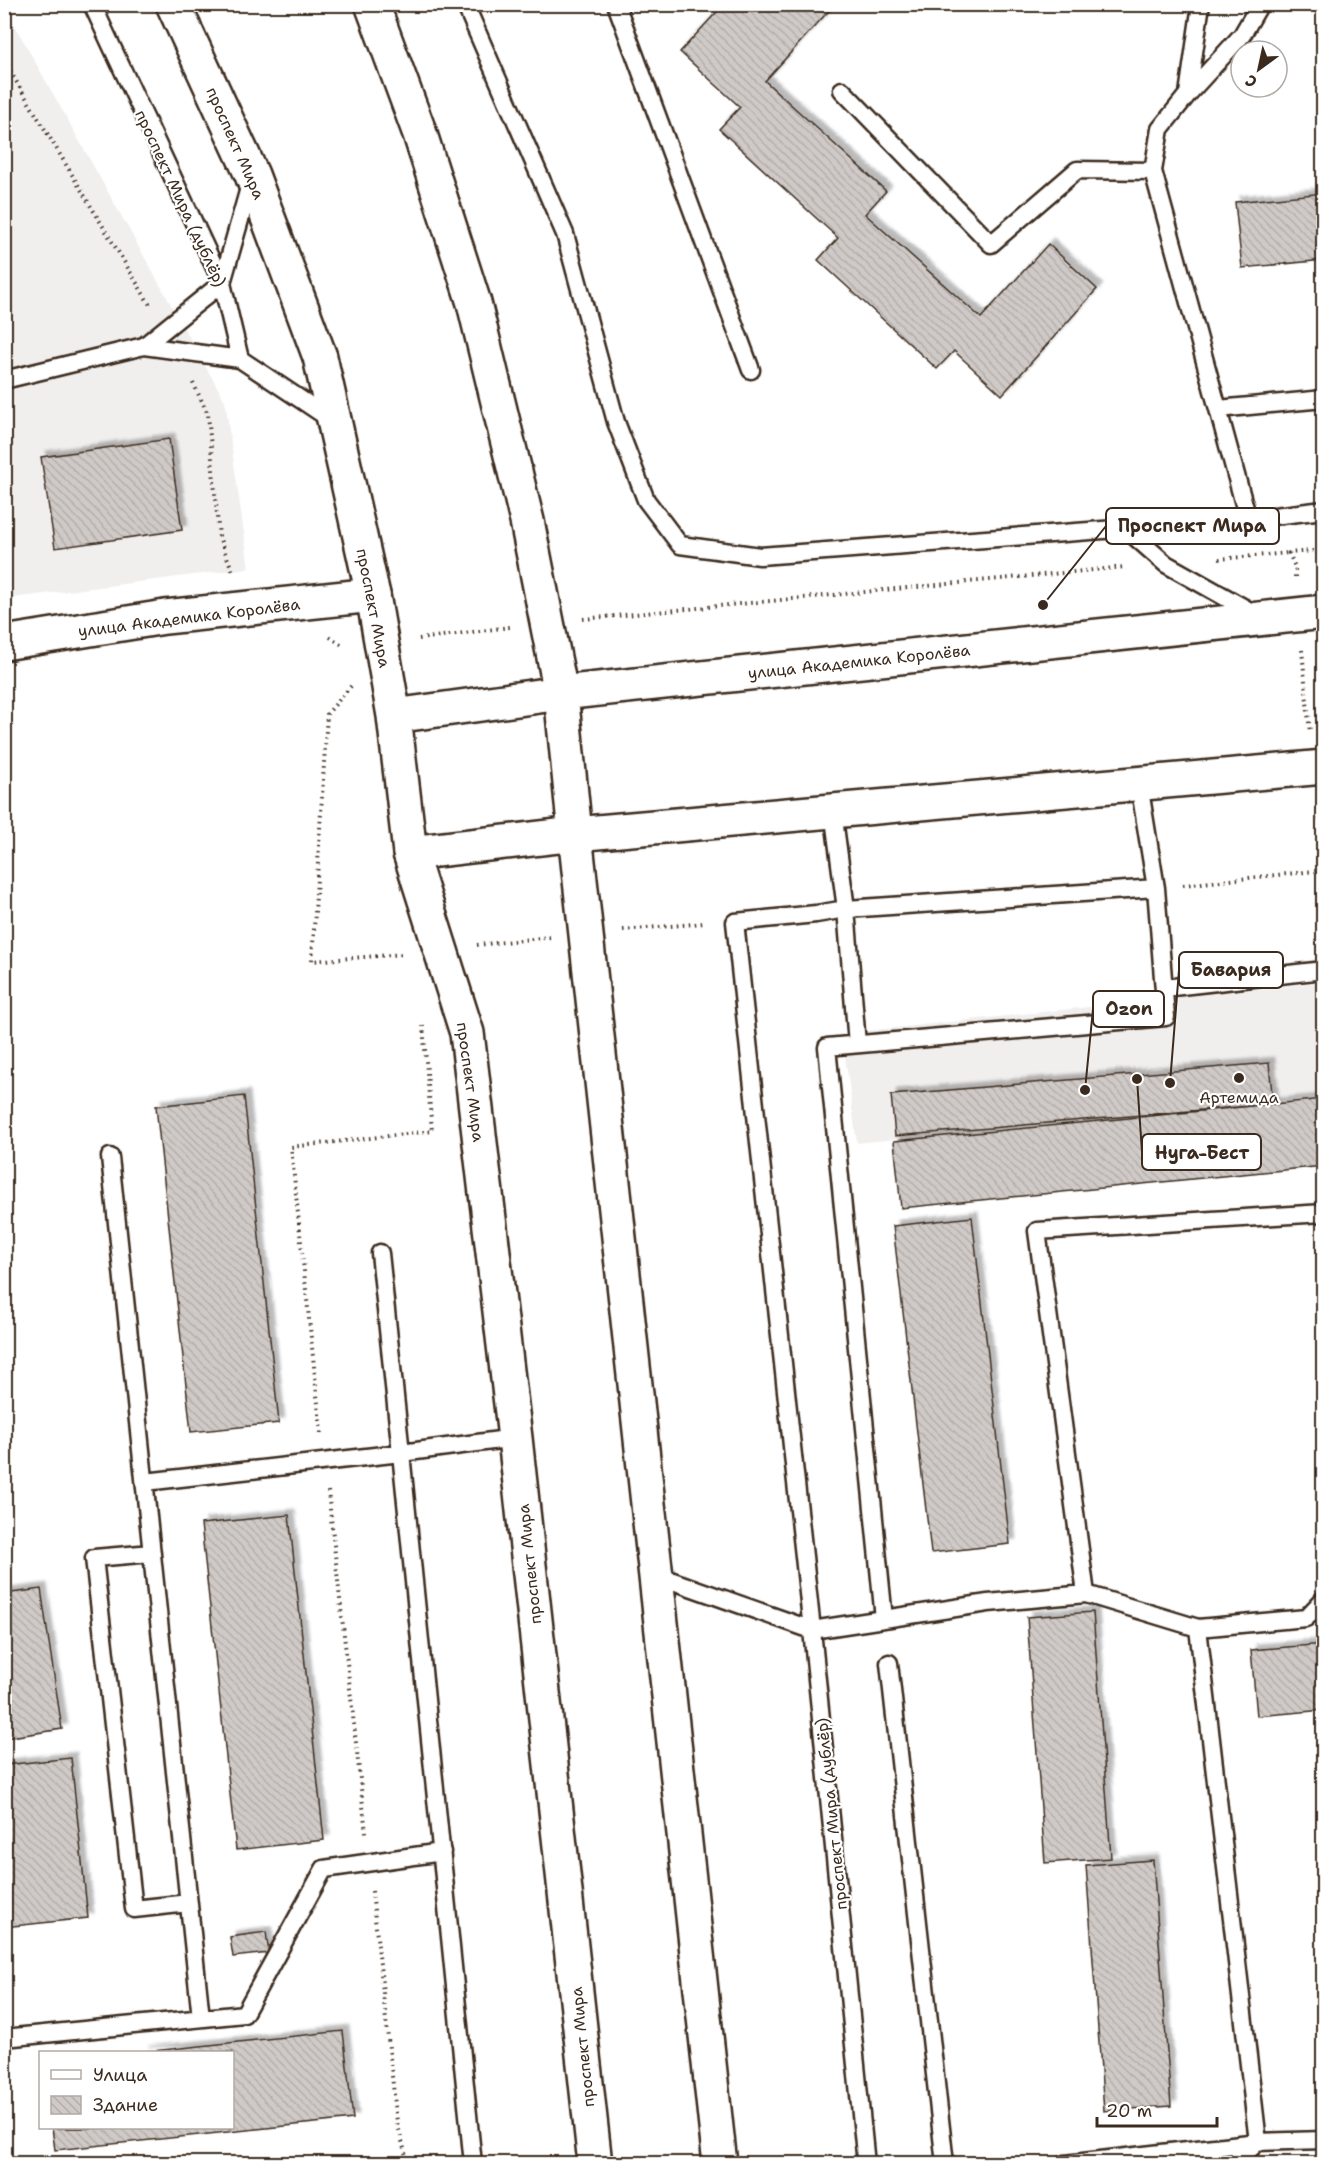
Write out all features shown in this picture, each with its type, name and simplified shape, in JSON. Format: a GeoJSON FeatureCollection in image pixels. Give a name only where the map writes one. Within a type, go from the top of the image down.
{"type":"FeatureCollection","features":[{"type":"Feature","properties":{"kind":"main road","name":"проспект Мира"},"geometry":{"type":"LineString","coordinates":[[173,4],[252,175],[320,357],[373,595],[394,716],[410,853],[467,1033],[515,1438],[595,2163]]}},
{"type":"Feature","properties":{"kind":"main road"},"geometry":{"type":"LineString","coordinates":[[372,4],[420,134],[474,303],[527,521],[561,693],[720,2163]]}},
{"type":"Feature","properties":{"kind":"main road","name":"улица Академика Королёва"},"geometry":{"type":"LineString","coordinates":[[4,643],[165,617],[373,595]]}},
{"type":"Feature","properties":{"kind":"main road","name":"улица Академика Королёва"},"geometry":{"type":"LineString","coordinates":[[394,716],[561,693],[1311,613]]}},
{"type":"Feature","properties":{"kind":"main road"},"geometry":{"type":"LineString","coordinates":[[410,853],[575,834],[1318,768]]}},
{"type":"Feature","properties":{"kind":"lane","name":"проспект Мира (дублёр)"},"geometry":{"type":"LineString","coordinates":[[92,4],[222,284],[240,359]]}},
{"type":"Feature","properties":{"kind":"lane"},"geometry":{"type":"LineString","coordinates":[[465,4],[565,234],[616,422],[646,500],[680,545],[760,556],[1248,519],[1323,510]]}},
{"type":"Feature","properties":{"kind":"lane"},"geometry":{"type":"LineString","coordinates":[[616,4],[751,370]]}},
{"type":"Feature","properties":{"kind":"lane"},"geometry":{"type":"LineString","coordinates":[[1188,94],[1200,4]]}},
{"type":"Feature","properties":{"kind":"lane"},"geometry":{"type":"LineString","coordinates":[[1248,519],[1154,171],[1160,129],[1188,94],[1242,35],[1260,4]]}},
{"type":"Feature","properties":{"kind":"lane"},"geometry":{"type":"LineString","coordinates":[[842,90],[992,244],[1077,170],[1154,171]]}},
{"type":"Feature","properties":{"kind":"lane"},"geometry":{"type":"LineString","coordinates":[[144,346],[222,284],[252,175]]}},
{"type":"Feature","properties":{"kind":"lane"},"geometry":{"type":"LineString","coordinates":[[4,380],[144,346],[240,359],[334,422]]}},
{"type":"Feature","properties":{"kind":"lane"},"geometry":{"type":"LineString","coordinates":[[1218,409],[1323,399]]}},
{"type":"Feature","properties":{"kind":"lane"},"geometry":{"type":"LineString","coordinates":[[1125,528],[1166,564],[1263,618]]}},
{"type":"Feature","properties":{"kind":"lane"},"geometry":{"type":"LineString","coordinates":[[884,1619],[827,1047],[1166,1017],[1156,888],[1139,784]]}},
{"type":"Feature","properties":{"kind":"lane"},"geometry":{"type":"LineString","coordinates":[[833,811],[846,909],[857,1044]]}},
{"type":"Feature","properties":{"kind":"lane"},"geometry":{"type":"LineString","coordinates":[[846,909],[1156,888]]}},
{"type":"Feature","properties":{"kind":"lane","name":"проспект Мира (дублёр)"},"geometry":{"type":"LineString","coordinates":[[846,909],[735,922],[812,1630],[866,2163]]}},
{"type":"Feature","properties":{"kind":"lane"},"geometry":{"type":"LineString","coordinates":[[1164,988],[1323,970]]}},
{"type":"Feature","properties":{"kind":"lane"},"geometry":{"type":"LineString","coordinates":[[110,1157],[201,2018]]}},
{"type":"Feature","properties":{"kind":"lane"},"geometry":{"type":"LineString","coordinates":[[1086,1594],[1037,1231],[1323,1213]]}},
{"type":"Feature","properties":{"kind":"lane"},"geometry":{"type":"LineString","coordinates":[[380,1253],[473,2163]]}},
{"type":"Feature","properties":{"kind":"lane"},"geometry":{"type":"LineString","coordinates":[[145,1482],[515,1438]]}},
{"type":"Feature","properties":{"kind":"lane"},"geometry":{"type":"LineString","coordinates":[[152,1553],[94,1558],[134,1909],[189,1903]]}},
{"type":"Feature","properties":{"kind":"lane"},"geometry":{"type":"LineString","coordinates":[[656,1575],[812,1630],[988,1603],[1086,1594],[1198,1628],[1306,1618],[1323,1599]]}},
{"type":"Feature","properties":{"kind":"lane"},"geometry":{"type":"LineString","coordinates":[[1198,1628],[1258,2142]]}},
{"type":"Feature","properties":{"kind":"lane"},"geometry":{"type":"LineString","coordinates":[[889,1663],[945,2163]]}},
{"type":"Feature","properties":{"kind":"lane"},"geometry":{"type":"LineString","coordinates":[[4,2037],[244,2014],[324,1869],[442,1852]]}},
{"type":"Feature","properties":{"kind":"lane"},"geometry":{"type":"LineString","coordinates":[[1065,2163],[1258,2142],[1323,2140]]}},
{"type":"Feature","properties":{"kind":"lane"},"geometry":{"type":"LineString","coordinates":[[1233,2163],[1258,2142]]}},
{"type":"Feature","properties":{"kind":"path"},"geometry":{"type":"LineString","coordinates":[[329,636],[348,648],[548,623],[1323,550]]}},
{"type":"Feature","properties":{"kind":"path"},"geometry":{"type":"LineString","coordinates":[[1289,553],[1311,613],[1323,846]]}},
{"type":"Feature","properties":{"kind":"path"},"geometry":{"type":"LineString","coordinates":[[354,683],[327,714],[312,961],[405,954]]}},
{"type":"Feature","properties":{"kind":"path"},"geometry":{"type":"LineString","coordinates":[[1156,888],[1323,870]]}},
{"type":"Feature","properties":{"kind":"path"},"geometry":{"type":"LineString","coordinates":[[397,2122],[408,2163]]}},
{"type":"Feature","properties":{"kind":"shaded area"},"geometry":{"type":"Polygon","coordinates":[[[5,8],[225,401],[249,568],[5,599],[5,8]]]}},
{"type":"Feature","properties":{"kind":"shaded area"},"geometry":{"type":"Polygon","coordinates":[[[1323,982],[1323,1096],[857,1143],[844,1050],[856,1032],[1323,982]]]}},
{"type":"Feature","properties":{"kind":"building"},"geometry":{"type":"Polygon","coordinates":[[[724,4],[835,4],[765,81],[886,191],[865,214],[981,318],[1048,244],[1097,289],[1002,395],[954,351],[937,369],[818,260],[838,238],[719,129],[740,107],[680,52],[724,4]]]}},
{"type":"Feature","properties":{"kind":"building"},"geometry":{"type":"Polygon","coordinates":[[[1324,193],[1324,260],[1242,268],[1235,202],[1324,193]]]}},
{"type":"Feature","properties":{"kind":"building"},"geometry":{"type":"Polygon","coordinates":[[[169,439],[182,530],[55,548],[41,457],[169,439]]]}},
{"type":"Feature","properties":{"kind":"building"},"geometry":{"type":"Polygon","coordinates":[[[1269,1063],[1273,1104],[895,1136],[891,1095],[1269,1063]]]}},
{"type":"Feature","properties":{"kind":"building"},"geometry":{"type":"Polygon","coordinates":[[[244,1096],[279,1423],[191,1432],[156,1106],[244,1096]]]}},
{"type":"Feature","properties":{"kind":"building"},"geometry":{"type":"Polygon","coordinates":[[[1324,1099],[1324,1166],[901,1208],[894,1141],[1324,1099]]]}},
{"type":"Feature","properties":{"kind":"building"},"geometry":{"type":"Polygon","coordinates":[[[972,1217],[1010,1544],[931,1553],[893,1226],[972,1217]]]}},
{"type":"Feature","properties":{"kind":"building"},"geometry":{"type":"Polygon","coordinates":[[[289,1515],[324,1840],[236,1850],[201,1524],[289,1515]]]}},
{"type":"Feature","properties":{"kind":"building"},"geometry":{"type":"Polygon","coordinates":[[[41,1589],[62,1729],[4,1738],[4,1594],[41,1589]]]}},
{"type":"Feature","properties":{"kind":"building"},"geometry":{"type":"Polygon","coordinates":[[[1093,1612],[1111,1858],[1045,1863],[1027,1617],[1093,1612]]]}},
{"type":"Feature","properties":{"kind":"building"},"geometry":{"type":"Polygon","coordinates":[[[1324,1644],[1324,1710],[1257,1716],[1251,1650],[1324,1644]]]}},
{"type":"Feature","properties":{"kind":"building"},"geometry":{"type":"Polygon","coordinates":[[[71,1758],[88,1918],[4,1927],[4,1765],[71,1758]]]}},
{"type":"Feature","properties":{"kind":"building"},"geometry":{"type":"Polygon","coordinates":[[[1153,1860],[1171,2106],[1104,2111],[1086,1865],[1153,1860]]]}},
{"type":"Feature","properties":{"kind":"building"},"geometry":{"type":"Polygon","coordinates":[[[266,1932],[269,1953],[233,1957],[230,1937],[266,1932]]]}},
{"type":"Feature","properties":{"kind":"building"},"geometry":{"type":"Polygon","coordinates":[[[343,2031],[353,2119],[55,2150],[52,2129],[234,2129],[234,2051],[153,2051],[343,2031]]]}},
{"type":"Feature","properties":{"kind":"place","name":"Проспект Мира"},"geometry":{"type":"Point","coordinates":[1043,605]}},
{"type":"Feature","properties":{"kind":"place","name":"Артемида"},"geometry":{"type":"Point","coordinates":[1239,1078]}},
{"type":"Feature","properties":{"kind":"place","name":"Нуга-Бест"},"geometry":{"type":"Point","coordinates":[1137,1079]}},
{"type":"Feature","properties":{"kind":"place","name":"Бавария"},"geometry":{"type":"Point","coordinates":[1170,1083]}},
{"type":"Feature","properties":{"kind":"place","name":"Ozon"},"geometry":{"type":"Point","coordinates":[1085,1090]}}]}
